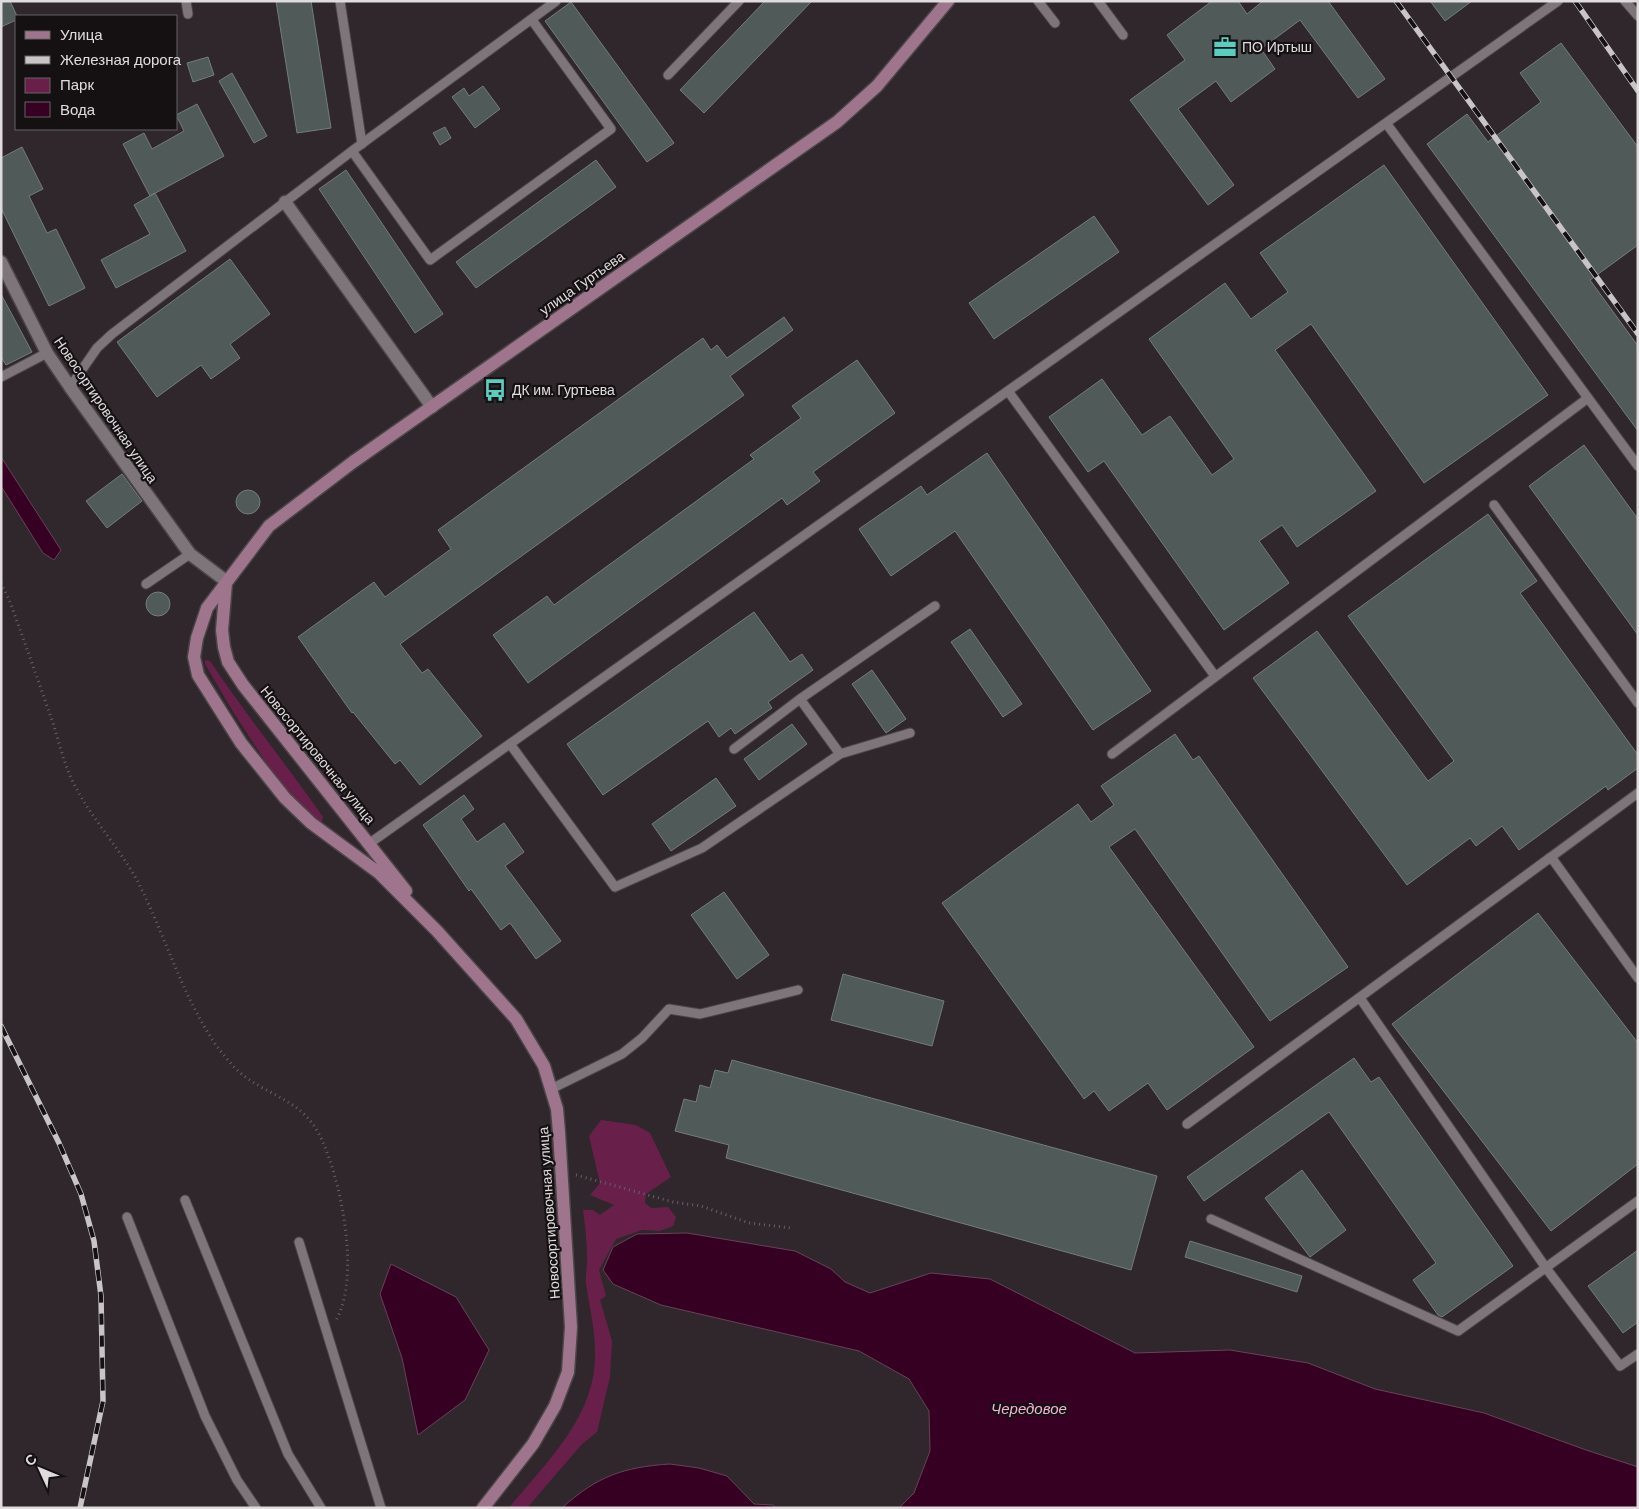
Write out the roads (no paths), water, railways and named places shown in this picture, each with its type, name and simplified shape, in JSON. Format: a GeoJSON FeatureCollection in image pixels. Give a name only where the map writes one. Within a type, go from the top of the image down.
{"type":"FeatureCollection","features":[{"type":"Feature","properties":{"kind":"main road","name":"улица Гуртьева"},"geometry":{"type":"LineString","coordinates":[[226,581],[269,526],[353,462],[837,122],[877,86],[948,1]]}},
{"type":"Feature","properties":{"kind":"main road","name":"Новосортировочная улица"},"geometry":{"type":"LineString","coordinates":[[226,581],[222,630],[228,662],[243,685],[370,843],[437,931]]}},
{"type":"Feature","properties":{"kind":"main road","name":"Новосортировочная улица"},"geometry":{"type":"LineString","coordinates":[[226,581],[207,608],[197,638],[194,657],[198,675],[241,743],[285,798],[311,823],[379,873],[437,931],[516,1019],[544,1066],[557,1109],[571,1327],[568,1372],[556,1406],[533,1444],[483,1508]]}},
{"type":"Feature","properties":{"kind":"street"},"geometry":{"type":"LineString","coordinates":[[285,202],[432,407]]}},
{"type":"Feature","properties":{"kind":"street","name":"Новосортировочная улица"},"geometry":{"type":"LineString","coordinates":[[1,262],[47,353],[70,387],[190,554],[226,581]]}},
{"type":"Feature","properties":{"kind":"lane"},"geometry":{"type":"LineString","coordinates":[[186,1],[188,14]]}},
{"type":"Feature","properties":{"kind":"lane"},"geometry":{"type":"LineString","coordinates":[[340,1],[362,144]]}},
{"type":"Feature","properties":{"kind":"lane"},"geometry":{"type":"LineString","coordinates":[[70,387],[97,348],[112,334],[352,151],[556,1]]}},
{"type":"Feature","properties":{"kind":"lane"},"geometry":{"type":"LineString","coordinates":[[668,76],[739,1]]}},
{"type":"Feature","properties":{"kind":"lane"},"geometry":{"type":"LineString","coordinates":[[1038,1],[1055,23]]}},
{"type":"Feature","properties":{"kind":"lane"},"geometry":{"type":"LineString","coordinates":[[1098,1],[1124,35]]}},
{"type":"Feature","properties":{"kind":"lane"},"geometry":{"type":"LineString","coordinates":[[370,843],[1558,1]]}},
{"type":"Feature","properties":{"kind":"lane"},"geometry":{"type":"LineString","coordinates":[[1625,1],[1638,16]]}},
{"type":"Feature","properties":{"kind":"lane"},"geometry":{"type":"LineString","coordinates":[[352,151],[430,260],[611,129],[532,20]]}},
{"type":"Feature","properties":{"kind":"lane"},"geometry":{"type":"LineString","coordinates":[[1386,124],[1638,466]]}},
{"type":"Feature","properties":{"kind":"lane"},"geometry":{"type":"LineString","coordinates":[[1,377],[47,353]]}},
{"type":"Feature","properties":{"kind":"lane"},"geometry":{"type":"LineString","coordinates":[[1008,391],[1215,676]]}},
{"type":"Feature","properties":{"kind":"lane"},"geometry":{"type":"LineString","coordinates":[[1112,754],[1588,398]]}},
{"type":"Feature","properties":{"kind":"lane"},"geometry":{"type":"LineString","coordinates":[[1494,505],[1638,704]]}},
{"type":"Feature","properties":{"kind":"lane"},"geometry":{"type":"LineString","coordinates":[[146,584],[190,554]]}},
{"type":"Feature","properties":{"kind":"lane"},"geometry":{"type":"LineString","coordinates":[[734,749],[800,699],[936,606]]}},
{"type":"Feature","properties":{"kind":"lane"},"geometry":{"type":"LineString","coordinates":[[800,699],[840,754]]}},
{"type":"Feature","properties":{"kind":"lane"},"geometry":{"type":"LineString","coordinates":[[510,744],[615,887],[702,848],[840,754],[910,733]]}},
{"type":"Feature","properties":{"kind":"lane"},"geometry":{"type":"LineString","coordinates":[[1187,1124],[1638,793]]}},
{"type":"Feature","properties":{"kind":"lane"},"geometry":{"type":"LineString","coordinates":[[1551,857],[1638,978]]}},
{"type":"Feature","properties":{"kind":"lane"},"geometry":{"type":"LineString","coordinates":[[551,1089],[622,1054],[642,1038],[669,1009],[700,1014],[798,990]]}},
{"type":"Feature","properties":{"kind":"lane"},"geometry":{"type":"LineString","coordinates":[[1360,998],[1546,1268],[1620,1366],[1638,1354]]}},
{"type":"Feature","properties":{"kind":"lane"},"geometry":{"type":"LineString","coordinates":[[185,1200],[288,1454],[322,1508]]}},
{"type":"Feature","properties":{"kind":"lane"},"geometry":{"type":"LineString","coordinates":[[1211,1219],[1458,1331],[1638,1202]]}},
{"type":"Feature","properties":{"kind":"lane"},"geometry":{"type":"LineString","coordinates":[[127,1217],[205,1416],[237,1480],[256,1508]]}},
{"type":"Feature","properties":{"kind":"lane"},"geometry":{"type":"LineString","coordinates":[[299,1242],[380,1508]]}},
{"type":"Feature","properties":{"kind":"water"},"geometry":{"type":"Polygon","coordinates":[[[1,457],[61,550],[54,560],[43,553],[1,486],[1,457]]]}},
{"type":"Feature","properties":{"kind":"water","name":"Чередовое"},"geometry":{"type":"Polygon","coordinates":[[[687,1233],[795,1251],[831,1269],[845,1282],[870,1293],[931,1273],[990,1279],[1135,1353],[1230,1350],[1308,1363],[1375,1389],[1484,1413],[1638,1467],[1638,1508],[899,1508],[914,1493],[930,1451],[929,1411],[909,1379],[859,1351],[661,1305],[613,1284],[603,1270],[613,1247],[637,1234],[687,1233]]]}},
{"type":"Feature","properties":{"kind":"water"},"geometry":{"type":"Polygon","coordinates":[[[391,1264],[456,1297],[489,1350],[465,1400],[418,1435],[402,1358],[380,1294],[391,1264]]]}},
{"type":"Feature","properties":{"kind":"water"},"geometry":{"type":"Polygon","coordinates":[[[670,1464],[699,1468],[727,1476],[754,1504],[773,1505],[776,1508],[562,1508],[587,1488],[612,1475],[654,1465],[670,1464]]]}},
{"type":"Feature","properties":{"kind":"railway"},"geometry":{"type":"LineString","coordinates":[[1396,1],[1638,334]]}},
{"type":"Feature","properties":{"kind":"railway"},"geometry":{"type":"LineString","coordinates":[[1575,1],[1638,91]]}},
{"type":"Feature","properties":{"kind":"railway"},"geometry":{"type":"LineString","coordinates":[[1,1026],[59,1143],[81,1194],[94,1241],[101,1296],[103,1401],[80,1508]]}},
{"type":"Feature","properties":{"kind":"place","name":"ПО Иртыш"},"geometry":{"type":"Point","coordinates":[1225,47]}},
{"type":"Feature","properties":{"kind":"place","name":"ДК им. Гуртьева"},"geometry":{"type":"Point","coordinates":[495,390]}}]}
